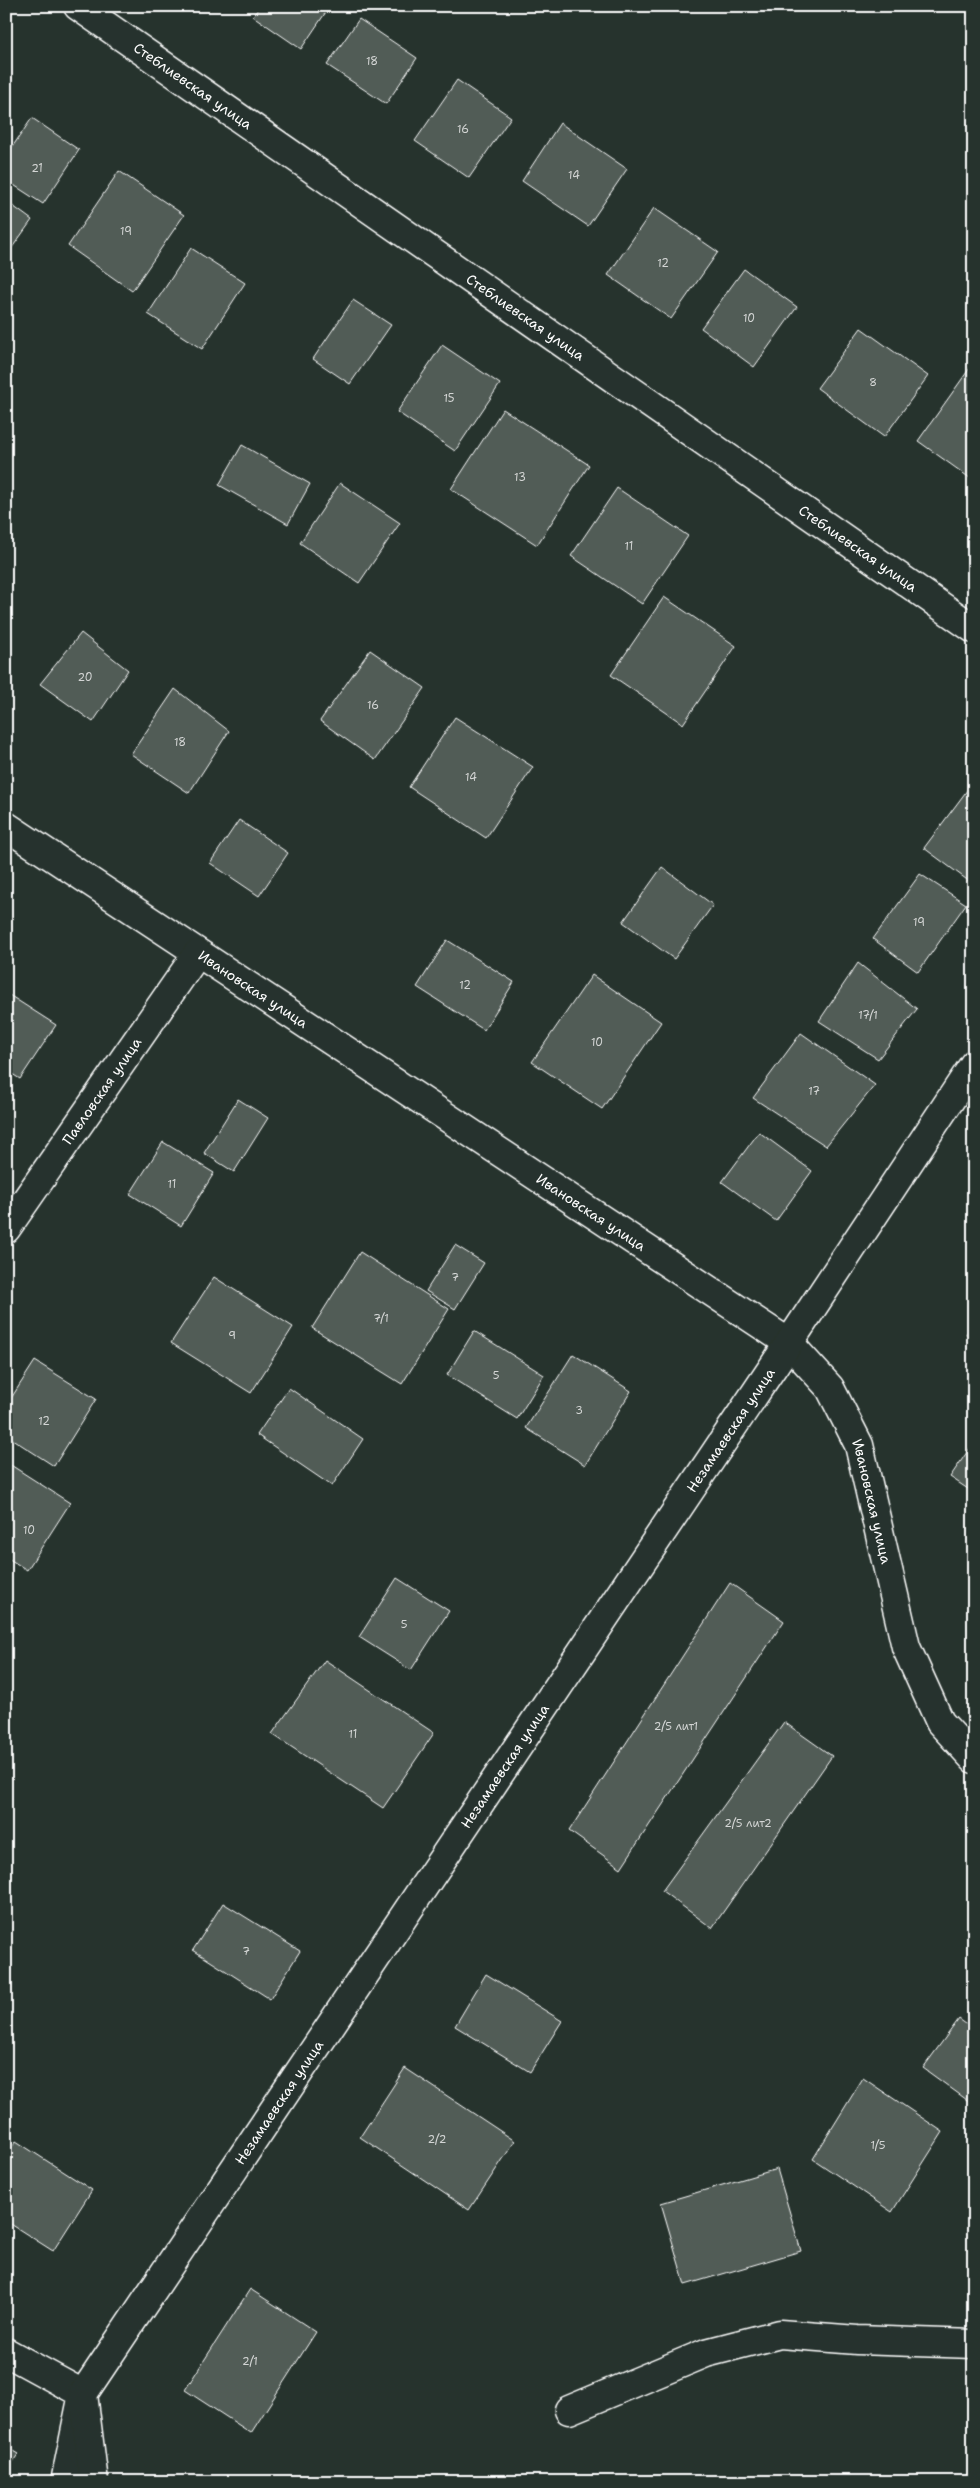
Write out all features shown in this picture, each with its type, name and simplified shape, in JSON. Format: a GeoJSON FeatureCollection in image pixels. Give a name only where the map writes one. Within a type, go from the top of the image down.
{"type":"FeatureCollection","features":[{"type":"Feature","properties":{"kind":"street","name":"Стеблиевская улица"},"geometry":{"type":"LineString","coordinates":[[78,6],[974,629]]}},
{"type":"Feature","properties":{"kind":"street","name":"Ивановская улица"},"geometry":{"type":"LineString","coordinates":[[6,826],[197,954],[789,1343],[830,1388],[859,1445],[906,1647],[940,1722],[974,1759]]}},
{"type":"Feature","properties":{"kind":"street","name":"Павловская улица"},"geometry":{"type":"LineString","coordinates":[[6,1229],[197,954]]}},
{"type":"Feature","properties":{"kind":"street","name":"Незамаевская улица"},"geometry":{"type":"LineString","coordinates":[[83,2394],[789,1343],[974,1064]]}},
{"type":"Feature","properties":{"kind":"street"},"geometry":{"type":"LineString","coordinates":[[569,2410],[706,2353],[780,2334],[857,2340],[974,2344]]}},
{"type":"Feature","properties":{"kind":"street"},"geometry":{"type":"LineString","coordinates":[[6,2352],[83,2394]]}},
{"type":"Feature","properties":{"kind":"street"},"geometry":{"type":"LineString","coordinates":[[65,2482],[83,2394]]}},
{"type":"Feature","properties":{"kind":"street"},"geometry":{"type":"LineString","coordinates":[[83,2394],[94,2482]]}},
{"type":"Feature","properties":{"kind":"building"},"geometry":{"type":"Polygon","coordinates":[[[260,6],[330,6],[301,49],[253,16],[260,6]]]}},
{"type":"Feature","properties":{"kind":"building"},"geometry":{"type":"Polygon","coordinates":[[[359,19],[417,58],[386,104],[327,65],[359,19]]]}},
{"type":"Feature","properties":{"kind":"building"},"geometry":{"type":"Polygon","coordinates":[[[457,80],[511,117],[469,178],[415,141],[457,80]]]}},
{"type":"Feature","properties":{"kind":"building"},"geometry":{"type":"Polygon","coordinates":[[[32,118],[79,150],[43,204],[6,180],[6,156],[32,118]]]}},
{"type":"Feature","properties":{"kind":"building"},"geometry":{"type":"Polygon","coordinates":[[[560,123],[627,169],[588,226],[522,181],[560,123]]]}},
{"type":"Feature","properties":{"kind":"building"},"geometry":{"type":"Polygon","coordinates":[[[119,171],[184,215],[132,291],[68,246],[119,171]]]}},
{"type":"Feature","properties":{"kind":"building"},"geometry":{"type":"Polygon","coordinates":[[[6,201],[32,220],[6,256],[6,201]]]}},
{"type":"Feature","properties":{"kind":"building"},"geometry":{"type":"Polygon","coordinates":[[[654,208],[718,252],[671,319],[608,275],[654,208]]]}},
{"type":"Feature","properties":{"kind":"building"},"geometry":{"type":"Polygon","coordinates":[[[191,248],[245,283],[202,349],[148,314],[191,248]]]}},
{"type":"Feature","properties":{"kind":"building"},"geometry":{"type":"Polygon","coordinates":[[[744,269],[797,307],[754,367],[701,328],[744,269]]]}},
{"type":"Feature","properties":{"kind":"building"},"geometry":{"type":"Polygon","coordinates":[[[353,300],[391,325],[350,384],[313,359],[353,300]]]}},
{"type":"Feature","properties":{"kind":"building"},"geometry":{"type":"Polygon","coordinates":[[[861,328],[928,376],[884,437],[817,388],[861,328]]]}},
{"type":"Feature","properties":{"kind":"building"},"geometry":{"type":"Polygon","coordinates":[[[442,345],[500,384],[455,451],[397,412],[442,345]]]}},
{"type":"Feature","properties":{"kind":"building"},"geometry":{"type":"Polygon","coordinates":[[[972,365],[974,366],[974,481],[918,441],[972,365]]]}},
{"type":"Feature","properties":{"kind":"building"},"geometry":{"type":"Polygon","coordinates":[[[503,409],[589,465],[537,545],[451,489],[503,409]]]}},
{"type":"Feature","properties":{"kind":"building"},"geometry":{"type":"Polygon","coordinates":[[[242,445],[310,484],[288,524],[219,485],[242,445]]]}},
{"type":"Feature","properties":{"kind":"building"},"geometry":{"type":"Polygon","coordinates":[[[340,483],[400,523],[359,583],[300,543],[340,483]]]}},
{"type":"Feature","properties":{"kind":"building"},"geometry":{"type":"Polygon","coordinates":[[[617,488],[688,536],[642,604],[571,556],[617,488]]]}},
{"type":"Feature","properties":{"kind":"building"},"geometry":{"type":"Polygon","coordinates":[[[664,597],[736,646],[683,724],[611,675],[664,597]]]}},
{"type":"Feature","properties":{"kind":"building"},"geometry":{"type":"Polygon","coordinates":[[[81,633],[128,670],[93,722],[40,684],[81,633]]]}},
{"type":"Feature","properties":{"kind":"building"},"geometry":{"type":"Polygon","coordinates":[[[370,650],[425,688],[375,760],[320,721],[370,650]]]}},
{"type":"Feature","properties":{"kind":"building"},"geometry":{"type":"Polygon","coordinates":[[[175,689],[229,731],[189,793],[131,754],[175,689]]]}},
{"type":"Feature","properties":{"kind":"building"},"geometry":{"type":"Polygon","coordinates":[[[455,717],[533,767],[486,838],[409,787],[455,717]]]}},
{"type":"Feature","properties":{"kind":"building"},"geometry":{"type":"Polygon","coordinates":[[[971,785],[974,787],[974,885],[924,848],[971,785]]]}},
{"type":"Feature","properties":{"kind":"building"},"geometry":{"type":"Polygon","coordinates":[[[239,820],[288,853],[259,896],[210,863],[239,820]]]}},
{"type":"Feature","properties":{"kind":"building"},"geometry":{"type":"Polygon","coordinates":[[[662,867],[713,905],[674,959],[623,922],[662,867]]]}},
{"type":"Feature","properties":{"kind":"building"},"geometry":{"type":"Polygon","coordinates":[[[920,874],[966,904],[918,972],[873,939],[920,874]]]}},
{"type":"Feature","properties":{"kind":"building"},"geometry":{"type":"Polygon","coordinates":[[[447,940],[514,982],[484,1030],[417,987],[447,940]]]}},
{"type":"Feature","properties":{"kind":"building"},"geometry":{"type":"Polygon","coordinates":[[[858,963],[917,1009],[878,1059],[819,1021],[858,963]]]}},
{"type":"Feature","properties":{"kind":"building"},"geometry":{"type":"Polygon","coordinates":[[[592,975],[661,1022],[602,1109],[532,1062],[592,975]]]}},
{"type":"Feature","properties":{"kind":"building"},"geometry":{"type":"Polygon","coordinates":[[[6,993],[56,1025],[20,1079],[6,1070],[6,993]]]}},
{"type":"Feature","properties":{"kind":"building"},"geometry":{"type":"Polygon","coordinates":[[[801,1033],[875,1085],[826,1146],[753,1098],[801,1033]]]}},
{"type":"Feature","properties":{"kind":"building"},"geometry":{"type":"Polygon","coordinates":[[[238,1099],[268,1118],[234,1172],[204,1153],[238,1099]]]}},
{"type":"Feature","properties":{"kind":"building"},"geometry":{"type":"Polygon","coordinates":[[[759,1132],[812,1171],[776,1221],[722,1182],[759,1132]]]}},
{"type":"Feature","properties":{"kind":"building"},"geometry":{"type":"Polygon","coordinates":[[[163,1142],[214,1173],[181,1226],[130,1194],[163,1142]]]}},
{"type":"Feature","properties":{"kind":"building"},"geometry":{"type":"Polygon","coordinates":[[[455,1245],[484,1263],[455,1309],[426,1291],[455,1245]]]}},
{"type":"Feature","properties":{"kind":"building"},"geometry":{"type":"Polygon","coordinates":[[[360,1252],[449,1309],[402,1384],[312,1328],[360,1252]]]}},
{"type":"Feature","properties":{"kind":"building"},"geometry":{"type":"Polygon","coordinates":[[[214,1277],[293,1327],[251,1393],[171,1343],[214,1277]]]}},
{"type":"Feature","properties":{"kind":"building"},"geometry":{"type":"Polygon","coordinates":[[[974,1322],[974,1340],[966,1334],[974,1322]]]}},
{"type":"Feature","properties":{"kind":"building"},"geometry":{"type":"Polygon","coordinates":[[[474,1331],[544,1375],[517,1419],[447,1375],[474,1331]]]}},
{"type":"Feature","properties":{"kind":"building"},"geometry":{"type":"Polygon","coordinates":[[[573,1354],[631,1391],[585,1465],[526,1428],[573,1354]]]}},
{"type":"Feature","properties":{"kind":"building"},"geometry":{"type":"Polygon","coordinates":[[[35,1361],[96,1399],[54,1466],[6,1435],[6,1406],[35,1361]]]}},
{"type":"Feature","properties":{"kind":"building"},"geometry":{"type":"Polygon","coordinates":[[[289,1388],[363,1439],[332,1486],[257,1435],[289,1388]]]}},
{"type":"Feature","properties":{"kind":"building"},"geometry":{"type":"Polygon","coordinates":[[[974,1442],[974,1493],[950,1477],[974,1442]]]}},
{"type":"Feature","properties":{"kind":"building"},"geometry":{"type":"Polygon","coordinates":[[[6,1462],[70,1503],[27,1570],[6,1557],[6,1462]]]}},
{"type":"Feature","properties":{"kind":"building"},"geometry":{"type":"Polygon","coordinates":[[[397,1578],[449,1611],[411,1670],[359,1637],[397,1578]]]}},
{"type":"Feature","properties":{"kind":"building"},"geometry":{"type":"Polygon","coordinates":[[[730,1583],[784,1621],[621,1868],[569,1831],[730,1583]]]}},
{"type":"Feature","properties":{"kind":"building"},"geometry":{"type":"Polygon","coordinates":[[[325,1660],[434,1733],[383,1808],[272,1734],[325,1660]]]}},
{"type":"Feature","properties":{"kind":"building"},"geometry":{"type":"Polygon","coordinates":[[[784,1722],[832,1756],[712,1928],[662,1891],[784,1722]]]}},
{"type":"Feature","properties":{"kind":"building"},"geometry":{"type":"Polygon","coordinates":[[[223,1903],[300,1951],[270,1999],[193,1950],[223,1903]]]}},
{"type":"Feature","properties":{"kind":"building"},"geometry":{"type":"Polygon","coordinates":[[[486,1974],[562,2021],[530,2072],[455,2026],[486,1974]]]}},
{"type":"Feature","properties":{"kind":"building"},"geometry":{"type":"Polygon","coordinates":[[[974,1979],[974,1991],[968,1987],[974,1979]]]}},
{"type":"Feature","properties":{"kind":"building"},"geometry":{"type":"Polygon","coordinates":[[[959,2019],[974,2030],[974,2105],[923,2068],[959,2019]]]}},
{"type":"Feature","properties":{"kind":"building"},"geometry":{"type":"Polygon","coordinates":[[[405,2068],[515,2141],[469,2210],[360,2137],[405,2068]]]}},
{"type":"Feature","properties":{"kind":"building"},"geometry":{"type":"Polygon","coordinates":[[[863,2078],[943,2132],[892,2212],[813,2159],[863,2078]]]}},
{"type":"Feature","properties":{"kind":"building"},"geometry":{"type":"Polygon","coordinates":[[[16,2141],[92,2190],[53,2251],[6,2221],[6,2156],[16,2141]]]}},
{"type":"Feature","properties":{"kind":"building"},"geometry":{"type":"Polygon","coordinates":[[[777,2169],[801,2251],[685,2285],[661,2203],[777,2169]]]}},
{"type":"Feature","properties":{"kind":"building"},"geometry":{"type":"Polygon","coordinates":[[[250,2289],[316,2332],[251,2433],[185,2390],[250,2289]]]}},
{"type":"Feature","properties":{"kind":"building"},"geometry":{"type":"Polygon","coordinates":[[[6,2447],[18,2454],[6,2473],[6,2447]]]}}]}
